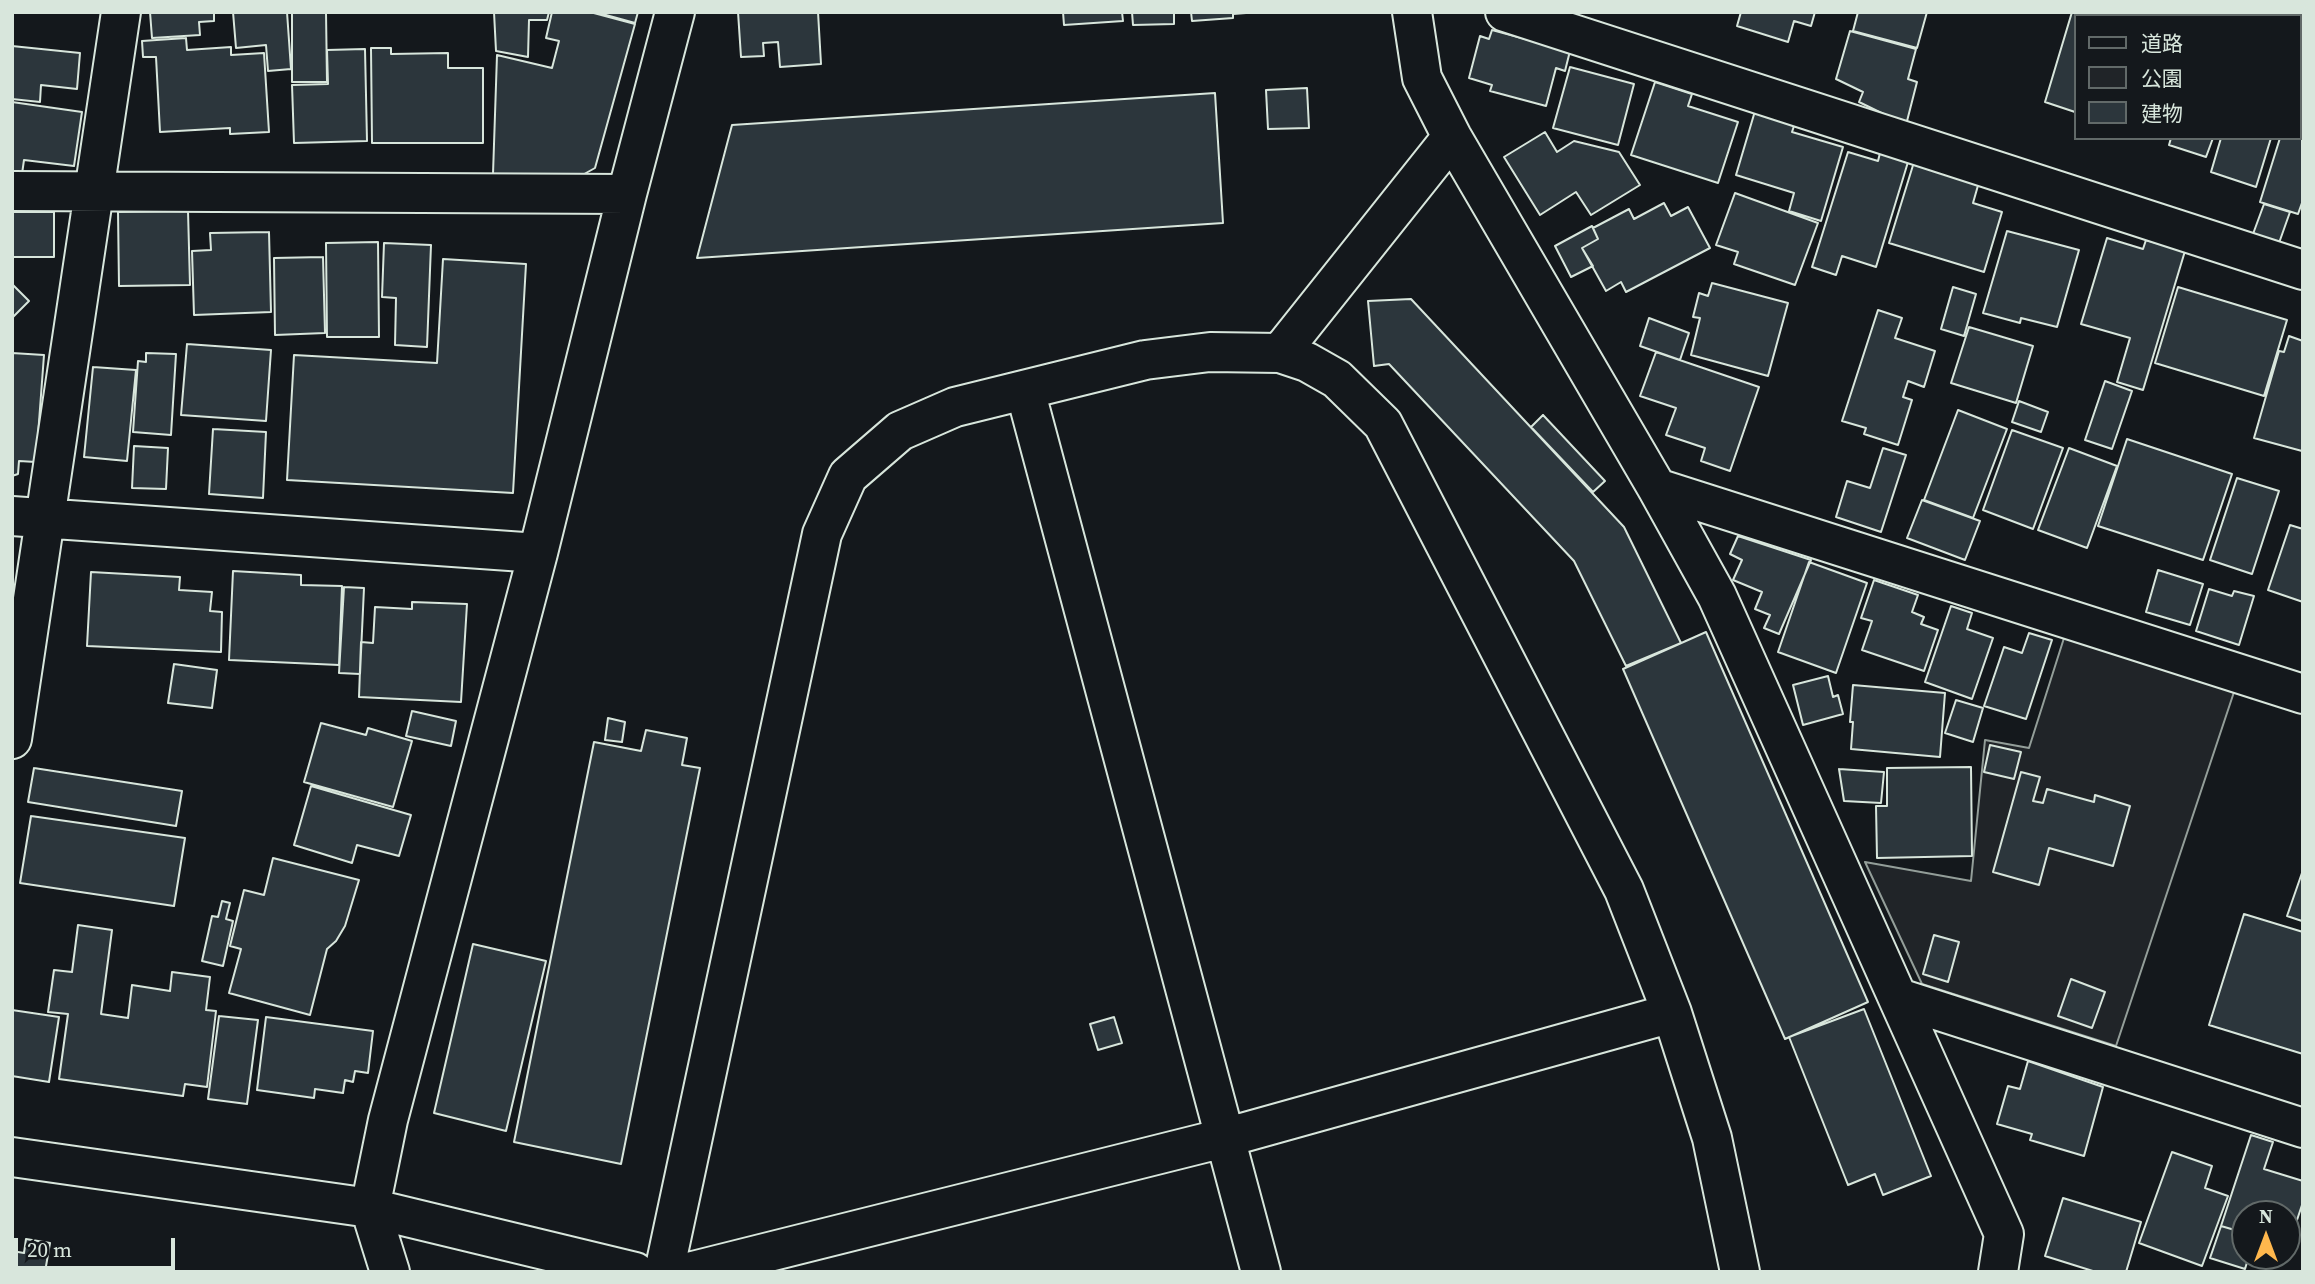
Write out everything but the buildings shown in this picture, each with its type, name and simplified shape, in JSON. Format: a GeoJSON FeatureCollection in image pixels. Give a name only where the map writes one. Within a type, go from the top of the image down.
{"type":"FeatureCollection","features":[{"type":"Feature","properties":{"kind":"street"},"geometry":{"type":"LineString","coordinates":[[12,739],[29,517],[93,190],[121,12]]}},
{"type":"Feature","properties":{"kind":"street"},"geometry":{"type":"LineString","coordinates":[[390,1272],[370,1209],[388,1120],[538,553],[675,12]]}},
{"type":"Feature","properties":{"kind":"street"},"geometry":{"type":"LineString","coordinates":[[1412,12],[1422,78],[1452,137],[1717,596],[2004,1234],[1998,1272]]}},
{"type":"Feature","properties":{"kind":"street"},"geometry":{"type":"LineString","coordinates":[[1505,12],[2303,270]]}},
{"type":"Feature","properties":{"kind":"street"},"geometry":{"type":"LineString","coordinates":[[1280,354],[1452,137]]}},
{"type":"Feature","properties":{"kind":"street"},"geometry":{"type":"LineString","coordinates":[[12,191],[627,194]]}},
{"type":"Feature","properties":{"kind":"street"},"geometry":{"type":"LineString","coordinates":[[664,1272],[822,534],[848,476],[900,431],[955,407],[1145,360],[1210,352],[1280,354],[1307,362],[1337,379],[1383,424],[1623,890],[1672,1013],[1712,1138],[1740,1272]]}},
{"type":"Feature","properties":{"kind":"street"},"geometry":{"type":"LineString","coordinates":[[1025,390],[1261,1272]]}},
{"type":"Feature","properties":{"kind":"street"},"geometry":{"type":"LineString","coordinates":[[1657,488],[2303,694]]}},
{"type":"Feature","properties":{"kind":"street"},"geometry":{"type":"LineString","coordinates":[[29,517],[538,553]]}},
{"type":"Feature","properties":{"kind":"street"},"geometry":{"type":"LineString","coordinates":[[1899,998],[2303,1128]]}},
{"type":"Feature","properties":{"kind":"street"},"geometry":{"type":"LineString","coordinates":[[689,1272],[1224,1138],[1672,1013]]}},
{"type":"Feature","properties":{"kind":"street"},"geometry":{"type":"LineString","coordinates":[[12,1157],[370,1209],[635,1272]]}},
{"type":"Feature","properties":{"kind":"green space"},"geometry":{"type":"Polygon","coordinates":[[[2064,638],[2234,692],[2116,1046],[1922,984],[1865,862],[1971,881],[1985,740],[2029,748],[2064,638]]]}}]}
